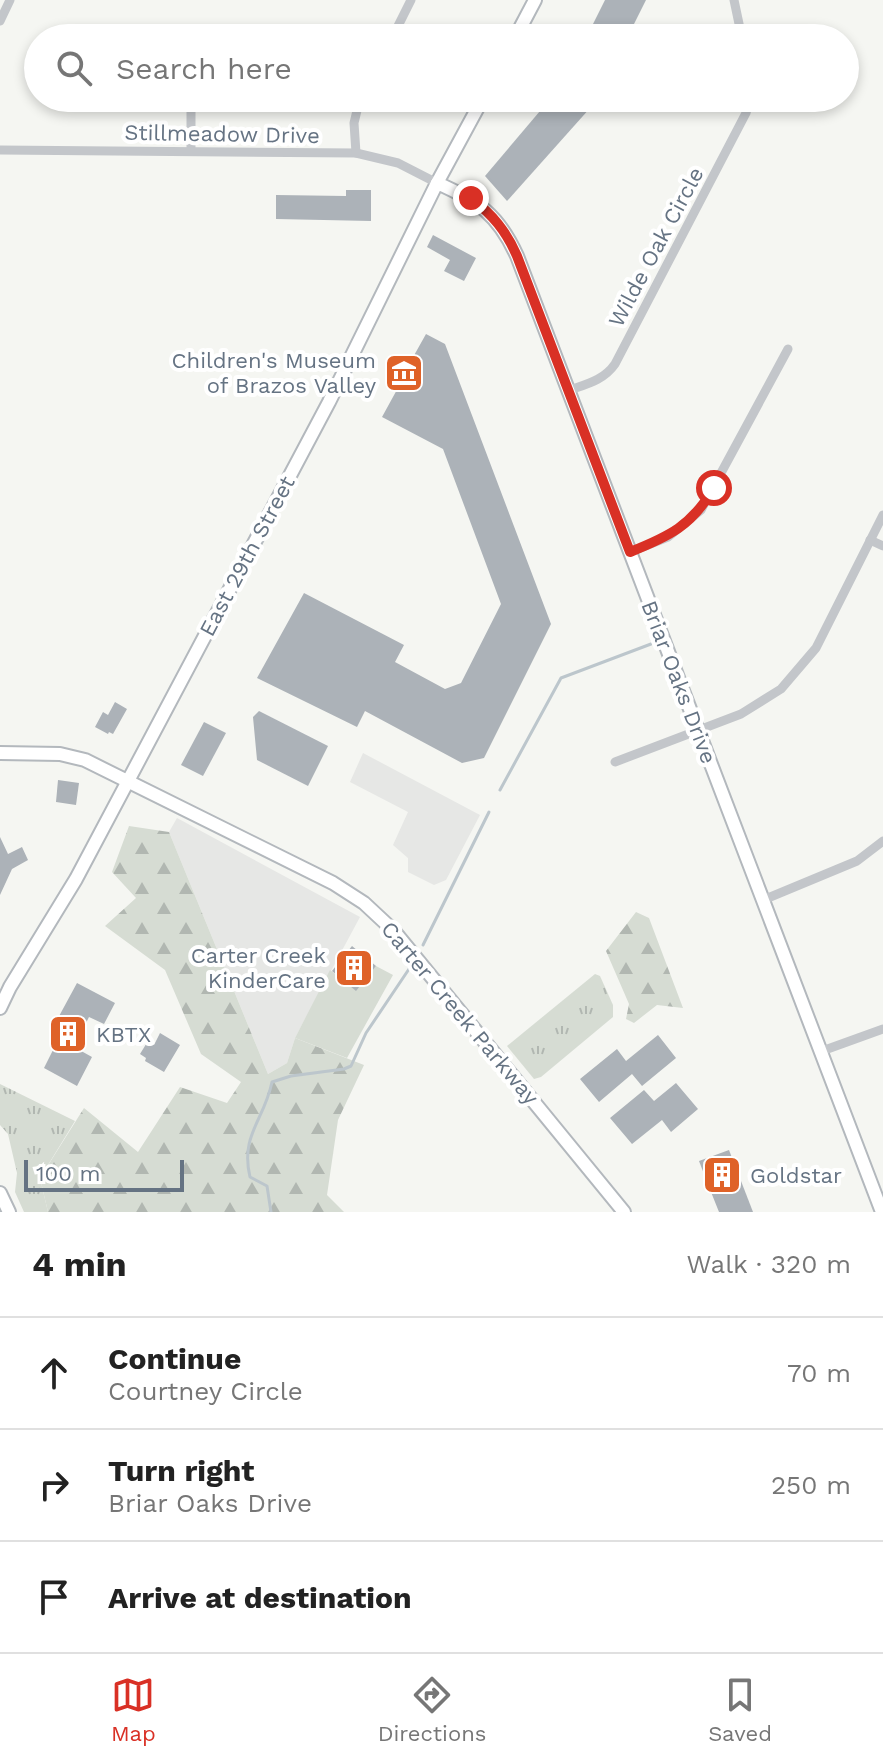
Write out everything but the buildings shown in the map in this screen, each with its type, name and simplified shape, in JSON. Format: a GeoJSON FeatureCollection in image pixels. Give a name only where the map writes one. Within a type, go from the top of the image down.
{"type":"FeatureCollection","features":[{"type":"Feature","properties":{"kind":"street"},"geometry":{"type":"LineString","coordinates":[[0,21],[10,0]]}},
{"type":"Feature","properties":{"kind":"street"},"geometry":{"type":"LineString","coordinates":[[399,24],[411,0]]}},
{"type":"Feature","properties":{"kind":"street"},"geometry":{"type":"LineString","coordinates":[[522,24],[535,0]]}},
{"type":"Feature","properties":{"kind":"street"},"geometry":{"type":"LineString","coordinates":[[734,0],[739,24]]}},
{"type":"Feature","properties":{"kind":"street"},"geometry":{"type":"LineString","coordinates":[[191,112],[191,151]]}},
{"type":"Feature","properties":{"kind":"street"},"geometry":{"type":"LineString","coordinates":[[356,153],[354,123],[357,112]]}},
{"type":"Feature","properties":{"kind":"street","name":"East 29th Street"},"geometry":{"type":"LineString","coordinates":[[0,1008],[15,977],[76,879],[329,402],[475,112]]}},
{"type":"Feature","properties":{"kind":"street","name":"Wilde Oak Circle"},"geometry":{"type":"LineString","coordinates":[[570,390],[598,380],[609,373],[615,364],[746,112]]}},
{"type":"Feature","properties":{"kind":"street","name":"Stillmeadow Drive"},"geometry":{"type":"LineString","coordinates":[[0,150],[356,153],[398,163],[437,183]]}},
{"type":"Feature","properties":{"kind":"street","name":"Briar Oaks Drive"},"geometry":{"type":"LineString","coordinates":[[437,183],[471,198],[497,220],[507,234],[570,390],[882,1212]]}},
{"type":"Feature","properties":{"kind":"street"},"geometry":{"type":"LineString","coordinates":[[630,552],[668,537],[701,510],[788,349]]}},
{"type":"Feature","properties":{"kind":"street"},"geometry":{"type":"LineString","coordinates":[[615,762],[741,714],[781,689],[816,648],[883,515]]}},
{"type":"Feature","properties":{"kind":"street"},"geometry":{"type":"LineString","coordinates":[[870,540],[883,546]]}},
{"type":"Feature","properties":{"kind":"street","name":"Carter Creek Parkway"},"geometry":{"type":"LineString","coordinates":[[0,753],[60,754],[85,760],[333,883],[378,915],[624,1212]]}},
{"type":"Feature","properties":{"kind":"street"},"geometry":{"type":"LineString","coordinates":[[763,900],[857,861],[883,841]]}},
{"type":"Feature","properties":{"kind":"street"},"geometry":{"type":"LineString","coordinates":[[822,1051],[883,1029]]}},
{"type":"Feature","properties":{"kind":"street"},"geometry":{"type":"LineString","coordinates":[[0,1193],[9,1212]]}},
{"type":"Feature","properties":{"kind":"shaded area"},"geometry":{"type":"Polygon","coordinates":[[[363,753],[480,815],[446,880],[434,885],[408,872],[408,858],[393,845],[408,812],[350,782],[363,753]]]}},
{"type":"Feature","properties":{"kind":"shaded area"},"geometry":{"type":"Polygon","coordinates":[[[177,818],[360,917],[295,1038],[287,1063],[268,1074],[169,832],[177,818]]]}},
{"type":"Feature","properties":{"kind":"green space"},"geometry":{"type":"Polygon","coordinates":[[[129,826],[169,832],[268,1074],[287,1063],[295,1038],[364,1065],[338,1120],[327,1195],[344,1212],[48,1212],[40,1178],[84,1108],[138,1152],[180,1087],[227,1103],[241,1082],[201,1054],[165,970],[105,926],[136,898],[112,872],[129,826]]]}},
{"type":"Feature","properties":{"kind":"green space"},"geometry":{"type":"Polygon","coordinates":[[[636,912],[649,918],[683,1008],[657,1005],[634,1023],[626,1019],[629,1004],[606,951],[636,912]]]}},
{"type":"Feature","properties":{"kind":"green space"},"geometry":{"type":"Polygon","coordinates":[[[376,966],[393,975],[347,1058],[295,1038],[330,970],[356,990],[376,966]]]}},
{"type":"Feature","properties":{"kind":"green space"},"geometry":{"type":"Polygon","coordinates":[[[595,974],[600,976],[613,1005],[613,1017],[541,1077],[534,1079],[507,1046],[595,974]]]}},
{"type":"Feature","properties":{"kind":"green space"},"geometry":{"type":"Polygon","coordinates":[[[0,1084],[75,1121],[40,1178],[48,1212],[24,1212],[15,1192],[17,1173],[8,1134],[0,1125],[0,1084]]]}},
{"type":"Feature","properties":{"kind":"waterway"},"geometry":{"type":"LineString","coordinates":[[500,790],[561,678],[651,644]]}},
{"type":"Feature","properties":{"kind":"waterway"},"geometry":{"type":"LineString","coordinates":[[423,945],[489,812]]}},
{"type":"Feature","properties":{"kind":"waterway"},"geometry":{"type":"LineString","coordinates":[[271,1212],[267,1186],[250,1177],[248,1150],[272,1082],[351,1066],[366,1033],[409,969]]}},
{"type":"Feature","properties":{"kind":"place","name":"Children's Museum of Brazos Valley"},"geometry":{"type":"Point","coordinates":[404,373]}},
{"type":"Feature","properties":{"kind":"place","name":"Carter Creek KinderCare"},"geometry":{"type":"Point","coordinates":[354,968]}},
{"type":"Feature","properties":{"kind":"place","name":"KBTX"},"geometry":{"type":"Point","coordinates":[68,1034]}},
{"type":"Feature","properties":{"kind":"place","name":"Goldstar"},"geometry":{"type":"Point","coordinates":[722,1175]}},
{"type":"Feature","properties":{"kind":"route"},"geometry":{"type":"LineString","coordinates":[[471,198],[497,220],[517,256],[630,552],[668,537],[684,525],[701,510],[714,488]]}}]}
